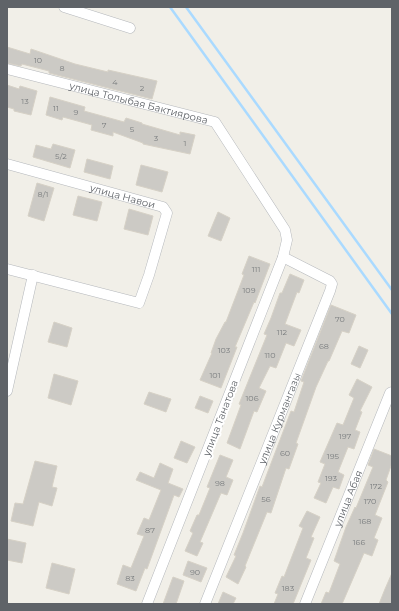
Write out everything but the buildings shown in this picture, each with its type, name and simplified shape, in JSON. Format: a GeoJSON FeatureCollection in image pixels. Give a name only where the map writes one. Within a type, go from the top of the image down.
{"type":"FeatureCollection","features":[{"type":"Feature","properties":{"kind":"street"},"geometry":{"type":"LineString","coordinates":[[64,7],[130,28]]}},
{"type":"Feature","properties":{"kind":"street","name":"улица Толыбая Бактиярова"},"geometry":{"type":"LineString","coordinates":[[7,70],[216,122],[285,230]]}},
{"type":"Feature","properties":{"kind":"street","name":"улица Навои"},"geometry":{"type":"LineString","coordinates":[[7,164],[163,207],[167,213],[139,303],[33,275]]}},
{"type":"Feature","properties":{"kind":"street","name":"улица Танатова"},"geometry":{"type":"LineString","coordinates":[[147,604],[283,257],[287,240],[285,230]]}},
{"type":"Feature","properties":{"kind":"street","name":"улица Курмангазы"},"geometry":{"type":"LineString","coordinates":[[205,604],[332,284],[330,281],[283,257]]}},
{"type":"Feature","properties":{"kind":"street"},"geometry":{"type":"LineString","coordinates":[[7,269],[33,275],[7,391]]}},
{"type":"Feature","properties":{"kind":"street","name":"улица Абая"},"geometry":{"type":"LineString","coordinates":[[306,604],[391,393]]}},
{"type":"Feature","properties":{"kind":"waterway"},"geometry":{"type":"LineString","coordinates":[[170,7],[392,314]]}},
{"type":"Feature","properties":{"kind":"waterway"},"geometry":{"type":"LineString","coordinates":[[186,7],[392,290]]}}]}
